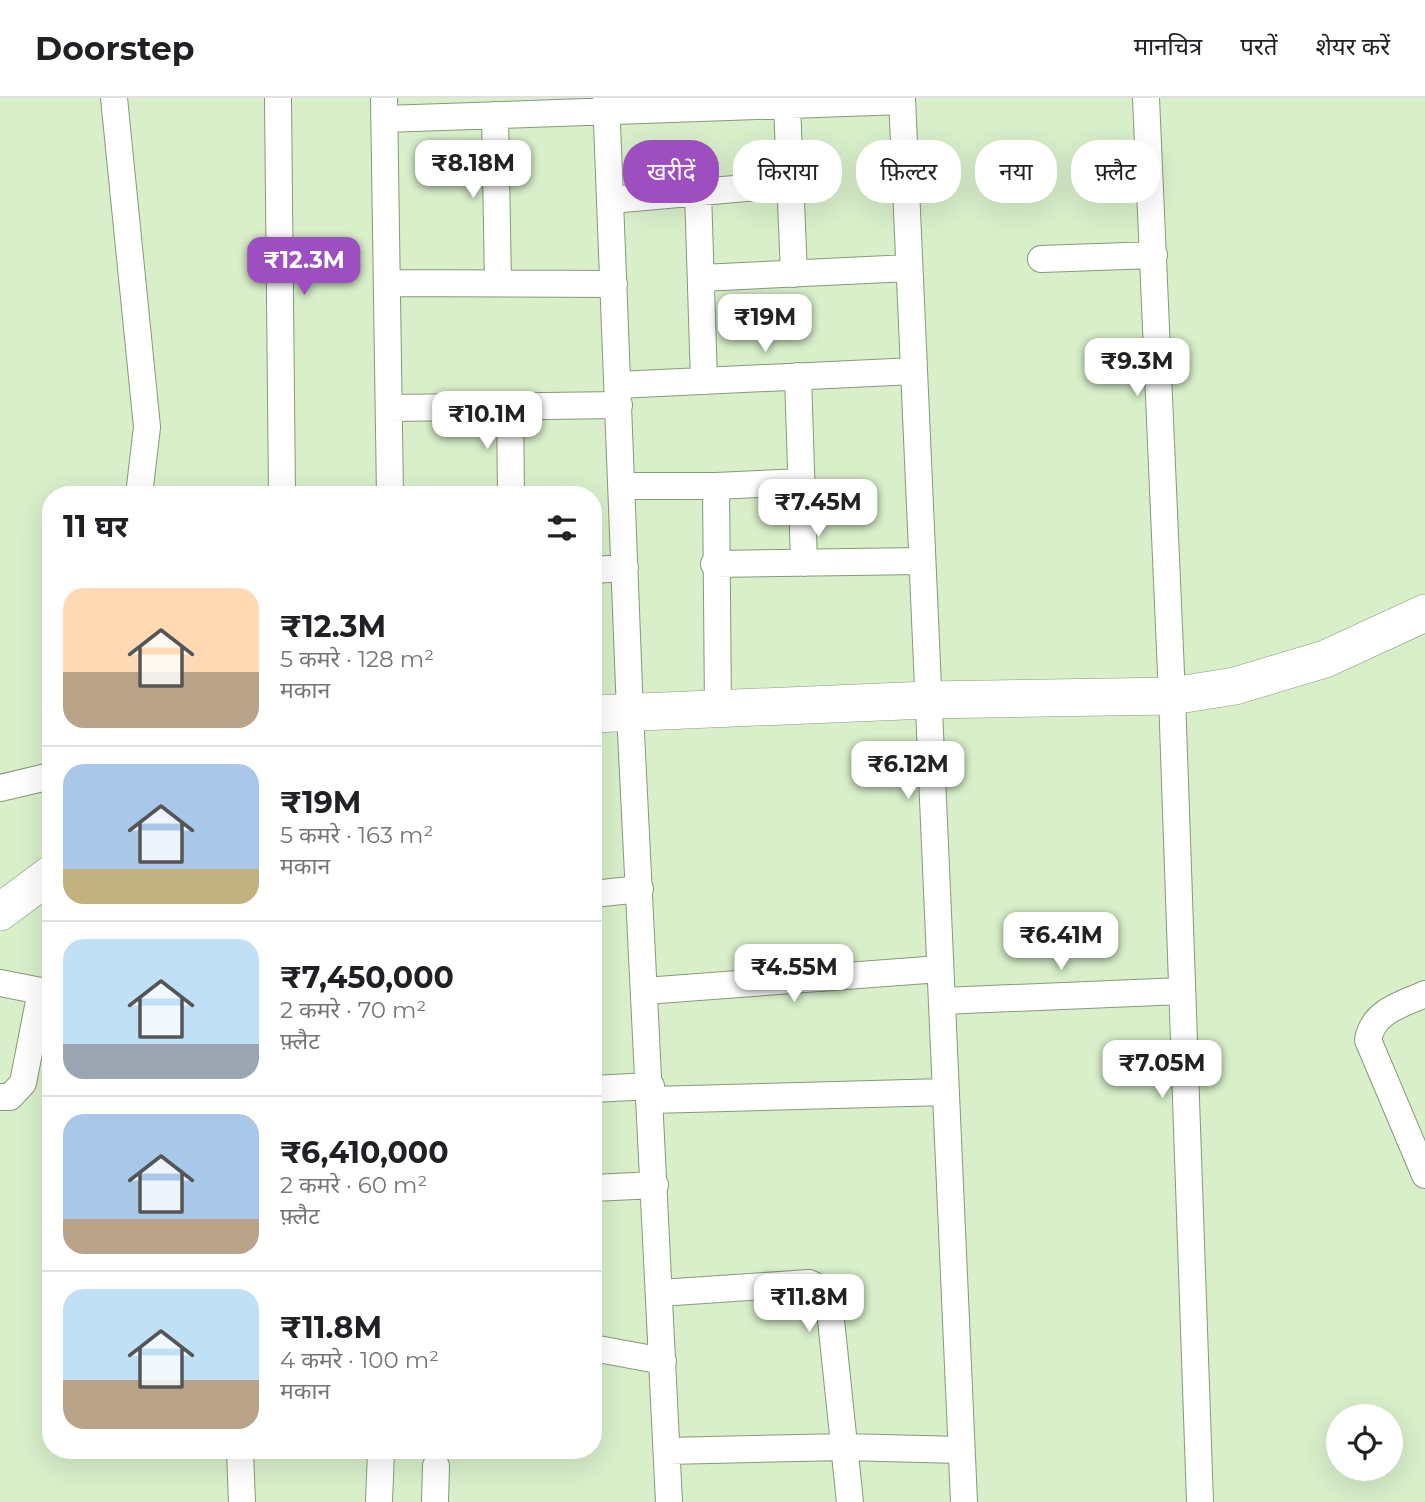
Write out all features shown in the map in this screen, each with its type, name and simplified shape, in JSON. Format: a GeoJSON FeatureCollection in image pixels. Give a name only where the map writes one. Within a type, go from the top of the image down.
{"type":"FeatureCollection","features":[{"type":"Feature","properties":{"kind":"street"},"geometry":{"type":"LineString","coordinates":[[114,98],[147,427],[140,486]]}},
{"type":"Feature","properties":{"kind":"street"},"geometry":{"type":"LineString","coordinates":[[278,98],[282,486]]}},
{"type":"Feature","properties":{"kind":"street"},"geometry":{"type":"LineString","coordinates":[[1146,98],[1172,696],[1200,1502]]}},
{"type":"Feature","properties":{"kind":"street"},"geometry":{"type":"LineString","coordinates":[[390,486],[384,109],[495,115],[606,105],[787,105],[902,99],[964,1502]]}},
{"type":"Feature","properties":{"kind":"street"},"geometry":{"type":"LineString","coordinates":[[606,105],[630,713],[651,1093],[669,1502]]}},
{"type":"Feature","properties":{"kind":"street"},"geometry":{"type":"LineString","coordinates":[[787,105],[788,140]]}},
{"type":"Feature","properties":{"kind":"street"},"geometry":{"type":"LineString","coordinates":[[495,115],[498,283]]}},
{"type":"Feature","properties":{"kind":"street"},"geometry":{"type":"LineString","coordinates":[[611,200],[623,199]]}},
{"type":"Feature","properties":{"kind":"street"},"geometry":{"type":"LineString","coordinates":[[698,203],[704,381]]}},
{"type":"Feature","properties":{"kind":"street"},"geometry":{"type":"LineString","coordinates":[[791,203],[794,274]]}},
{"type":"Feature","properties":{"kind":"street"},"geometry":{"type":"LineString","coordinates":[[1041,259],[1154,255]]}},
{"type":"Feature","properties":{"kind":"street"},"geometry":{"type":"LineString","coordinates":[[701,278],[909,268]]}},
{"type":"Feature","properties":{"kind":"street"},"geometry":{"type":"LineString","coordinates":[[387,283],[614,284]]}},
{"type":"Feature","properties":{"kind":"street"},"geometry":{"type":"LineString","coordinates":[[389,408],[510,406],[619,395],[704,381],[914,371]]}},
{"type":"Feature","properties":{"kind":"street"},"geometry":{"type":"LineString","coordinates":[[798,376],[804,563]]}},
{"type":"Feature","properties":{"kind":"street"},"geometry":{"type":"LineString","coordinates":[[510,406],[511,486]]}},
{"type":"Feature","properties":{"kind":"street"},"geometry":{"type":"LineString","coordinates":[[622,486],[802,482]]}},
{"type":"Feature","properties":{"kind":"street"},"geometry":{"type":"LineString","coordinates":[[716,486],[714,564],[718,709]]}},
{"type":"Feature","properties":{"kind":"street"},"geometry":{"type":"LineString","coordinates":[[714,564],[922,561]]}},
{"type":"Feature","properties":{"kind":"street"},"geometry":{"type":"LineString","coordinates":[[602,569],[625,568]]}},
{"type":"Feature","properties":{"kind":"street"},"geometry":{"type":"LineString","coordinates":[[602,714],[927,700],[1172,696],[1235,686],[1325,659],[1425,613]]}},
{"type":"Feature","properties":{"kind":"street"},"geometry":{"type":"LineString","coordinates":[[0,788],[42,778]]}},
{"type":"Feature","properties":{"kind":"street"},"geometry":{"type":"LineString","coordinates":[[0,912],[42,881]]}},
{"type":"Feature","properties":{"kind":"street"},"geometry":{"type":"LineString","coordinates":[[602,893],[639,889]]}},
{"type":"Feature","properties":{"kind":"street"},"geometry":{"type":"LineString","coordinates":[[645,991],[940,969]]}},
{"type":"Feature","properties":{"kind":"street"},"geometry":{"type":"LineString","coordinates":[[0,983],[42,991]]}},
{"type":"Feature","properties":{"kind":"street"},"geometry":{"type":"LineString","coordinates":[[942,1001],[1182,991]]}},
{"type":"Feature","properties":{"kind":"street"},"geometry":{"type":"LineString","coordinates":[[1425,994],[1378,1016],[1370,1026],[1368,1040],[1425,1175]]}},
{"type":"Feature","properties":{"kind":"street"},"geometry":{"type":"LineString","coordinates":[[0,1097],[10,1097],[23,1083],[42,1008]]}},
{"type":"Feature","properties":{"kind":"street"},"geometry":{"type":"LineString","coordinates":[[602,1090],[651,1093],[945,1092]]}},
{"type":"Feature","properties":{"kind":"street"},"geometry":{"type":"LineString","coordinates":[[602,1188],[655,1185]]}},
{"type":"Feature","properties":{"kind":"street"},"geometry":{"type":"LineString","coordinates":[[660,1293],[809,1283],[820,1288],[830,1301],[850,1502]]}},
{"type":"Feature","properties":{"kind":"street"},"geometry":{"type":"LineString","coordinates":[[602,1350],[663,1361]]}},
{"type":"Feature","properties":{"kind":"street"},"geometry":{"type":"LineString","coordinates":[[667,1451],[845,1447],[961,1450]]}},
{"type":"Feature","properties":{"kind":"street"},"geometry":{"type":"LineString","coordinates":[[240,1459],[242,1502]]}},
{"type":"Feature","properties":{"kind":"street"},"geometry":{"type":"LineString","coordinates":[[379,1502],[381,1459]]}},
{"type":"Feature","properties":{"kind":"street"},"geometry":{"type":"LineString","coordinates":[[435,1502],[436,1466]]}}]}
